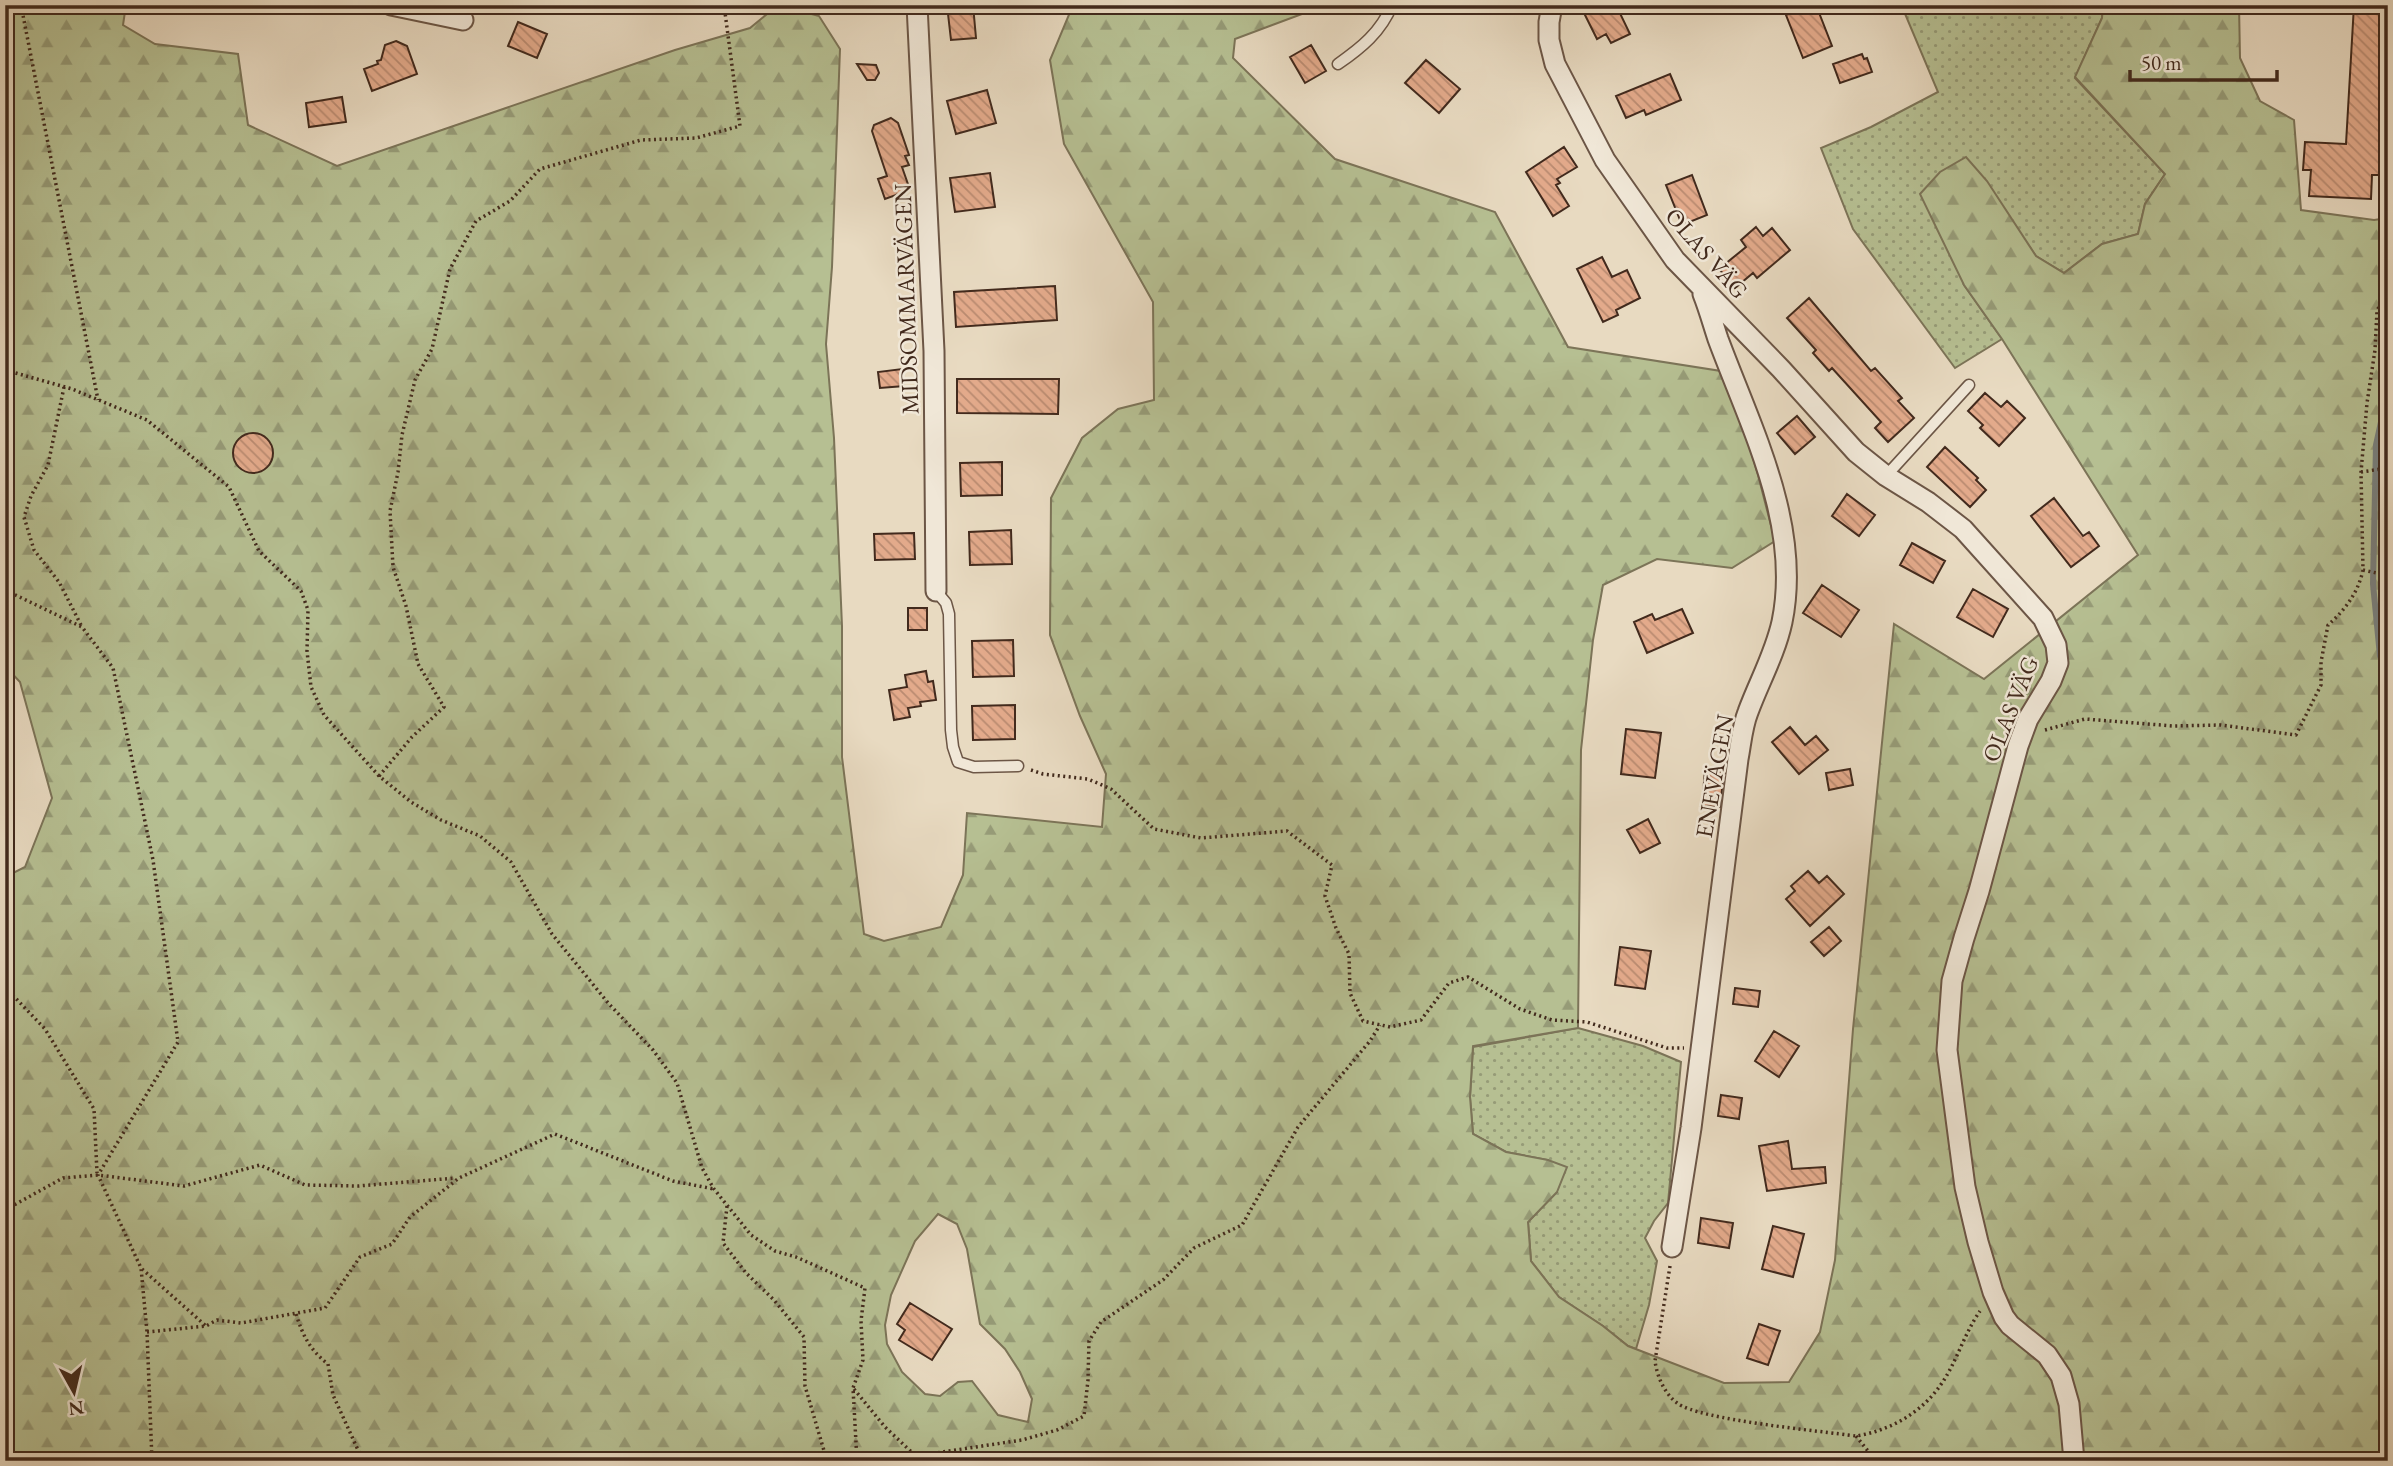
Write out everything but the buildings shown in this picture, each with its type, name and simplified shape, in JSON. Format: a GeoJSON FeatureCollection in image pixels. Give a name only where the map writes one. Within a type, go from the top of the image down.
{"type":"FeatureCollection","features":[{"type":"Feature","properties":{"kind":"street"},"geometry":{"type":"LineString","coordinates":[[391,5],[463,20]]}},
{"type":"Feature","properties":{"kind":"street","name":"MIDSOMMARVÄGEN"},"geometry":{"type":"LineString","coordinates":[[917,5],[934,351],[936,591]]}},
{"type":"Feature","properties":{"kind":"street","name":"OLAS VÄG"},"geometry":{"type":"LineString","coordinates":[[1552,5],[1549,40],[1555,64],[1605,160],[1675,260],[1781,369],[1856,452],[1963,529],[2043,618],[2056,645],[2058,663],[2051,681],[2028,719],[2018,746],[1952,981],[1948,1028],[1950,1079],[1965,1187],[1978,1242],[1998,1306],[2010,1325],[2047,1355],[2061,1376],[2069,1404],[2074,1461]]}},
{"type":"Feature","properties":{"kind":"street","name":"ENEVÄGEN"},"geometry":{"type":"LineString","coordinates":[[1672,1247],[1683,1185],[1738,759],[1747,715],[1772,656],[1782,622],[1786,584],[1776,500],[1743,399],[1700,287]]}},
{"type":"Feature","properties":{"kind":"lane"},"geometry":{"type":"LineString","coordinates":[[1338,64],[1374,35],[1385,21],[1392,5]]}},
{"type":"Feature","properties":{"kind":"lane"},"geometry":{"type":"LineString","coordinates":[[1886,476],[1969,385]]}},
{"type":"Feature","properties":{"kind":"lane"},"geometry":{"type":"LineString","coordinates":[[936,591],[946,603],[948,614],[951,730],[958,762],[974,767],[1018,766]]}},
{"type":"Feature","properties":{"kind":"path"},"geometry":{"type":"LineString","coordinates":[[20,5],[98,400]]}},
{"type":"Feature","properties":{"kind":"path"},"geometry":{"type":"LineString","coordinates":[[379,776],[412,737],[444,708],[418,664],[406,606],[393,567],[390,511],[402,435],[415,380],[432,349],[450,269],[476,221],[510,201],[540,169],[641,139],[696,138],[740,126],[724,5]]}},
{"type":"Feature","properties":{"kind":"path"},"geometry":{"type":"LineString","coordinates":[[2040,738],[2046,728],[2085,719],[2173,726],[2221,725],[2296,735],[2321,685],[2321,662],[2328,625],[2344,611],[2361,581],[2361,472],[2377,311],[2388,287]]}},
{"type":"Feature","properties":{"kind":"path"},"geometry":{"type":"LineString","coordinates":[[5,369],[64,387],[147,420],[229,487],[259,551],[301,591],[308,610],[307,650],[311,687],[324,715],[379,776],[411,802],[441,820],[480,836],[511,862],[552,934],[608,1004],[653,1050],[677,1083],[702,1168],[714,1189],[751,1235],[775,1251],[796,1257],[865,1288],[861,1321],[863,1360],[853,1388],[857,1461]]}},
{"type":"Feature","properties":{"kind":"path"},"geometry":{"type":"LineString","coordinates":[[64,387],[48,465],[31,496],[24,517],[34,550],[60,582],[82,627],[113,668],[153,860],[178,1042],[97,1175]]}},
{"type":"Feature","properties":{"kind":"path"},"geometry":{"type":"LineString","coordinates":[[2361,472],[2387,468]]}},
{"type":"Feature","properties":{"kind":"path"},"geometry":{"type":"LineString","coordinates":[[2363,570],[2381,574],[2388,596]]}},
{"type":"Feature","properties":{"kind":"path"},"geometry":{"type":"LineString","coordinates":[[5,590],[82,627]]}},
{"type":"Feature","properties":{"kind":"path"},"geometry":{"type":"LineString","coordinates":[[1018,766],[1042,774],[1088,779],[1111,789],[1154,829],[1201,838],[1287,831],[1332,865],[1325,896],[1349,954],[1350,993],[1363,1021],[1390,1027],[1421,1020],[1449,983],[1468,977],[1520,1009],[1552,1020],[1587,1022],[1667,1048],[1700,1049]]}},
{"type":"Feature","properties":{"kind":"path"},"geometry":{"type":"LineString","coordinates":[[5,988],[45,1029],[94,1109],[97,1175],[141,1268],[147,1332],[152,1461]]}},
{"type":"Feature","properties":{"kind":"path"},"geometry":{"type":"LineString","coordinates":[[916,1456],[1022,1440],[1057,1430],[1084,1416],[1088,1341],[1101,1322],[1163,1280],[1195,1248],[1242,1225],[1298,1127],[1370,1041],[1380,1025]]}},
{"type":"Feature","properties":{"kind":"path"},"geometry":{"type":"LineString","coordinates":[[147,1332],[206,1326],[217,1320],[241,1323],[325,1308],[360,1257],[392,1244],[410,1217],[459,1178],[555,1134],[673,1181],[714,1189]]}},
{"type":"Feature","properties":{"kind":"path"},"geometry":{"type":"LineString","coordinates":[[5,1210],[63,1178],[97,1175],[184,1186],[260,1165],[305,1185],[358,1186],[459,1178]]}},
{"type":"Feature","properties":{"kind":"path"},"geometry":{"type":"LineString","coordinates":[[727,1205],[723,1242],[746,1273],[774,1300],[804,1337],[804,1387],[827,1461]]}},
{"type":"Feature","properties":{"kind":"path"},"geometry":{"type":"LineString","coordinates":[[1672,1247],[1655,1361],[1660,1381],[1677,1403],[1709,1414],[1856,1436],[1879,1433],[1898,1423],[1927,1401],[1942,1382],[1968,1328],[1993,1292]]}},
{"type":"Feature","properties":{"kind":"path"},"geometry":{"type":"LineString","coordinates":[[141,1268],[206,1326]]}},
{"type":"Feature","properties":{"kind":"path"},"geometry":{"type":"LineString","coordinates":[[296,1314],[303,1336],[314,1353],[328,1364],[333,1395],[363,1461]]}},
{"type":"Feature","properties":{"kind":"path"},"geometry":{"type":"LineString","coordinates":[[853,1388],[885,1427],[921,1461]]}},
{"type":"Feature","properties":{"kind":"path"},"geometry":{"type":"LineString","coordinates":[[1856,1436],[1877,1461]]}},
{"type":"Feature","properties":{"kind":"green space"},"geometry":{"type":"Polygon","coordinates":[[[5,5],[126,5],[123,25],[155,44],[238,54],[248,125],[337,166],[675,50],[750,28],[778,5],[819,16],[840,49],[832,267],[826,344],[834,438],[842,626],[842,757],[864,934],[884,941],[941,927],[963,875],[967,813],[1102,827],[1106,774],[1080,716],[1050,635],[1051,498],[1082,438],[1118,409],[1154,400],[1153,302],[1064,144],[1050,60],[1073,5],[1335,5],[1318,8],[1235,39],[1233,58],[1335,159],[1495,212],[1568,347],[1727,372],[1775,541],[1732,568],[1657,559],[1603,585],[1593,640],[1581,750],[1578,1028],[1473,1046],[1470,1097],[1473,1134],[1506,1152],[1548,1160],[1567,1167],[1557,1192],[1528,1222],[1531,1261],[1559,1297],[1628,1346],[1724,1383],[1789,1382],[1820,1332],[1835,1260],[1853,1029],[1894,624],[1984,679],[2138,555],[2002,339],[1964,285],[1920,194],[1940,172],[1966,157],[1987,181],[2036,256],[2064,273],[2102,244],[2138,234],[2145,204],[2165,174],[2075,77],[2102,18],[2103,5],[2239,5],[2240,58],[2260,101],[2294,120],[2301,210],[2374,220],[2388,218],[2388,1461],[5,1461],[5,877],[25,867],[52,798],[20,682],[5,666],[5,5]],[[938,1214],[915,1241],[891,1295],[885,1325],[887,1344],[902,1372],[925,1394],[940,1396],[958,1382],[972,1381],[998,1415],[1028,1422],[1032,1399],[1020,1372],[1005,1349],[980,1324],[967,1249],[957,1224],[938,1214]]]}},
{"type":"Feature","properties":{"kind":"green space"},"geometry":{"type":"Polygon","coordinates":[[[1912,5],[2103,5],[2102,18],[2075,78],[2165,174],[2145,204],[2138,234],[2102,244],[2064,273],[2036,256],[2021,235],[1964,285],[2002,339],[1955,368],[1853,229],[1821,148],[1871,127],[1938,92],[1903,9],[1912,5]]]}},
{"type":"Feature","properties":{"kind":"green space"},"geometry":{"type":"Polygon","coordinates":[[[1578,1028],[1643,1046],[1681,1062],[1668,1203],[1645,1238],[1657,1261],[1649,1305],[1636,1349],[1559,1297],[1531,1261],[1528,1222],[1557,1192],[1548,1160],[1506,1152],[1473,1134],[1470,1097],[1473,1047],[1578,1028]]]}},
{"type":"Feature","properties":{"kind":"waterway"},"geometry":{"type":"LineString","coordinates":[[2388,390],[2376,445],[2373,584],[2380,656],[2388,664]]}}]}
